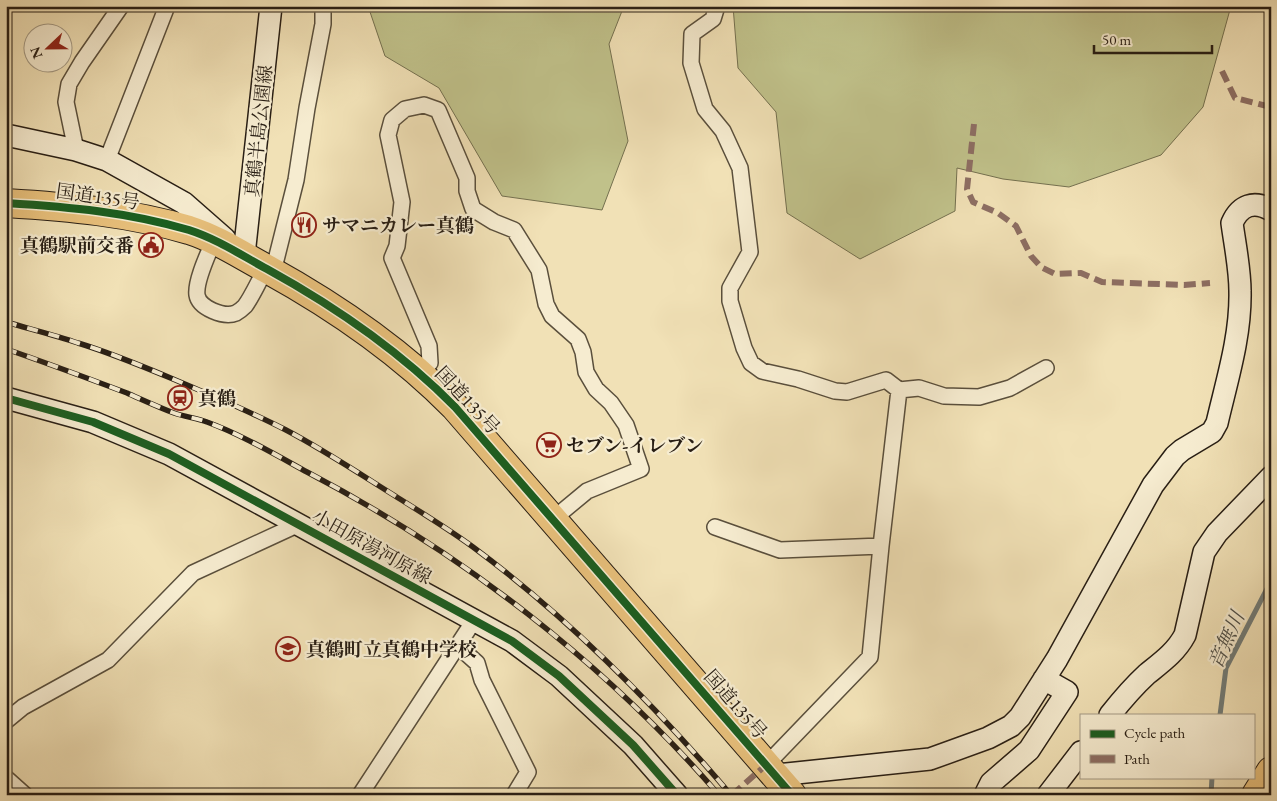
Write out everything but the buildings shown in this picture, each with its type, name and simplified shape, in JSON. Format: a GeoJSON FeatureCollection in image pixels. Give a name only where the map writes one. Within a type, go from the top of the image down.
{"type":"FeatureCollection","features":[{"type":"Feature","properties":{"kind":"highway","name":"国道135号"},"geometry":{"type":"LineString","coordinates":[[6,203],[121,213],[190,231],[214,240],[261,265],[325,302],[378,339],[421,373],[455,407],[779,778]]}},
{"type":"Feature","properties":{"kind":"highway"},"geometry":{"type":"LineString","coordinates":[[1256,795],[1271,772]]}},
{"type":"Feature","properties":{"kind":"street"},"geometry":{"type":"LineString","coordinates":[[76,150],[66,102],[69,84],[121,6]]}},
{"type":"Feature","properties":{"kind":"street"},"geometry":{"type":"LineString","coordinates":[[107,160],[167,6]]}},
{"type":"Feature","properties":{"kind":"street","name":"真鶴半島公園線"},"geometry":{"type":"LineString","coordinates":[[261,265],[270,6]]}},
{"type":"Feature","properties":{"kind":"street"},"geometry":{"type":"LineString","coordinates":[[214,240],[205,261],[197,288],[197,297],[204,306],[222,313],[234,314],[244,306],[296,180],[323,24],[324,6]]}},
{"type":"Feature","properties":{"kind":"street"},"geometry":{"type":"LineString","coordinates":[[717,6],[713,19],[692,34],[691,63],[705,110],[723,131],[740,168],[750,252],[730,288],[730,301],[751,363],[762,371],[798,378],[834,390],[847,392],[886,380],[899,390],[919,388],[944,396],[978,398],[1010,388],[1046,368]]}},
{"type":"Feature","properties":{"kind":"street"},"geometry":{"type":"LineString","coordinates":[[421,373],[430,363],[429,346],[392,258],[397,246],[402,202],[388,135],[392,120],[406,109],[424,106],[438,110],[467,178],[467,191],[473,209],[494,222],[514,230],[539,270],[546,304],[552,316],[578,339],[583,352],[586,372],[596,389],[611,403],[626,425],[641,469],[587,491],[552,520]]}},
{"type":"Feature","properties":{"kind":"street"},"geometry":{"type":"LineString","coordinates":[[6,134],[76,150],[107,160],[184,203],[261,265]]}},
{"type":"Feature","properties":{"kind":"street"},"geometry":{"type":"LineString","coordinates":[[779,778],[930,759],[964,747],[1011,726],[1020,717],[1057,659],[1154,484],[1175,456],[1212,432],[1217,423],[1232,363],[1240,300],[1232,223],[1244,207],[1254,204],[1262,205],[1271,210]]}},
{"type":"Feature","properties":{"kind":"street"},"geometry":{"type":"LineString","coordinates":[[779,778],[870,657],[899,390]]}},
{"type":"Feature","properties":{"kind":"street","name":"小田原湯河原線"},"geometry":{"type":"LineString","coordinates":[[6,398],[93,422],[169,454],[512,641],[559,676],[634,746],[677,795]]}},
{"type":"Feature","properties":{"kind":"street"},"geometry":{"type":"LineString","coordinates":[[1111,714],[1146,675],[1173,653],[1182,642],[1204,552],[1217,533],[1271,477]]}},
{"type":"Feature","properties":{"kind":"street"},"geometry":{"type":"LineString","coordinates":[[6,721],[23,707],[108,660],[193,574],[299,524]]}},
{"type":"Feature","properties":{"kind":"street"},"geometry":{"type":"LineString","coordinates":[[715,527],[780,550],[881,546]]}},
{"type":"Feature","properties":{"kind":"street"},"geometry":{"type":"LineString","coordinates":[[360,795],[475,620]]}},
{"type":"Feature","properties":{"kind":"street"},"geometry":{"type":"LineString","coordinates":[[458,646],[477,663],[482,680],[528,772],[514,795]]}},
{"type":"Feature","properties":{"kind":"street"},"geometry":{"type":"LineString","coordinates":[[985,795],[991,783],[1029,750],[1067,692],[1044,680]]}},
{"type":"Feature","properties":{"kind":"street"},"geometry":{"type":"LineString","coordinates":[[1048,795],[1080,753]]}},
{"type":"Feature","properties":{"kind":"street"},"geometry":{"type":"LineString","coordinates":[[6,778],[25,795]]}},
{"type":"Feature","properties":{"kind":"green space"},"geometry":{"type":"Polygon","coordinates":[[[368,6],[643,6],[622,11],[609,44],[628,141],[602,210],[502,196],[439,88],[385,56],[368,6]]]}},
{"type":"Feature","properties":{"kind":"green space"},"geometry":{"type":"Polygon","coordinates":[[[733,6],[1231,6],[1203,107],[1161,155],[1069,187],[1003,179],[957,168],[955,211],[860,259],[787,213],[776,112],[738,68],[733,6]]]}},
{"type":"Feature","properties":{"kind":"waterway","name":"音無川"},"geometry":{"type":"LineString","coordinates":[[1220,714],[1226,668],[1271,581]]}},
{"type":"Feature","properties":{"kind":"waterway","name":"音無川"},"geometry":{"type":"LineString","coordinates":[[1211,795],[1212,778]]}},
{"type":"Feature","properties":{"kind":"railway"},"geometry":{"type":"LineString","coordinates":[[6,322],[114,355],[258,416],[326,453],[443,526],[508,574],[577,633],[641,695],[731,795]]}},
{"type":"Feature","properties":{"kind":"railway"},"geometry":{"type":"LineString","coordinates":[[6,349],[127,393],[174,413],[232,432],[365,504],[421,538],[528,614],[579,656],[628,700],[719,795]]}},
{"type":"Feature","properties":{"kind":"marked path"},"geometry":{"type":"LineString","coordinates":[[1222,71],[1235,98],[1271,107]]}},
{"type":"Feature","properties":{"kind":"marked path"},"geometry":{"type":"LineString","coordinates":[[974,124],[967,189],[973,202],[998,213],[1016,226],[1031,256],[1041,267],[1055,274],[1081,273],[1102,282],[1184,285],[1210,283]]}},
{"type":"Feature","properties":{"kind":"marked path"},"geometry":{"type":"LineString","coordinates":[[732,795],[767,764]]}},
{"type":"Feature","properties":{"kind":"cycle path"},"geometry":{"type":"LineString","coordinates":[[6,203],[121,215],[189,230],[229,248],[293,284],[366,331],[390,349],[455,407],[792,795]]}},
{"type":"Feature","properties":{"kind":"cycle path"},"geometry":{"type":"LineString","coordinates":[[6,398],[93,422],[169,454],[512,641],[559,676],[633,745],[677,795]]}},
{"type":"Feature","properties":{"kind":"place","name":"サマニカレー真鶴"},"geometry":{"type":"Point","coordinates":[304,225]}},
{"type":"Feature","properties":{"kind":"place","name":"真鶴駅前交番"},"geometry":{"type":"Point","coordinates":[151,245]}},
{"type":"Feature","properties":{"kind":"place","name":"真鶴"},"geometry":{"type":"Point","coordinates":[180,398]}},
{"type":"Feature","properties":{"kind":"place","name":"セブン-イレブン"},"geometry":{"type":"Point","coordinates":[549,445]}},
{"type":"Feature","properties":{"kind":"place","name":"真鶴町立真鶴中学校"},"geometry":{"type":"Point","coordinates":[288,649]}}]}
